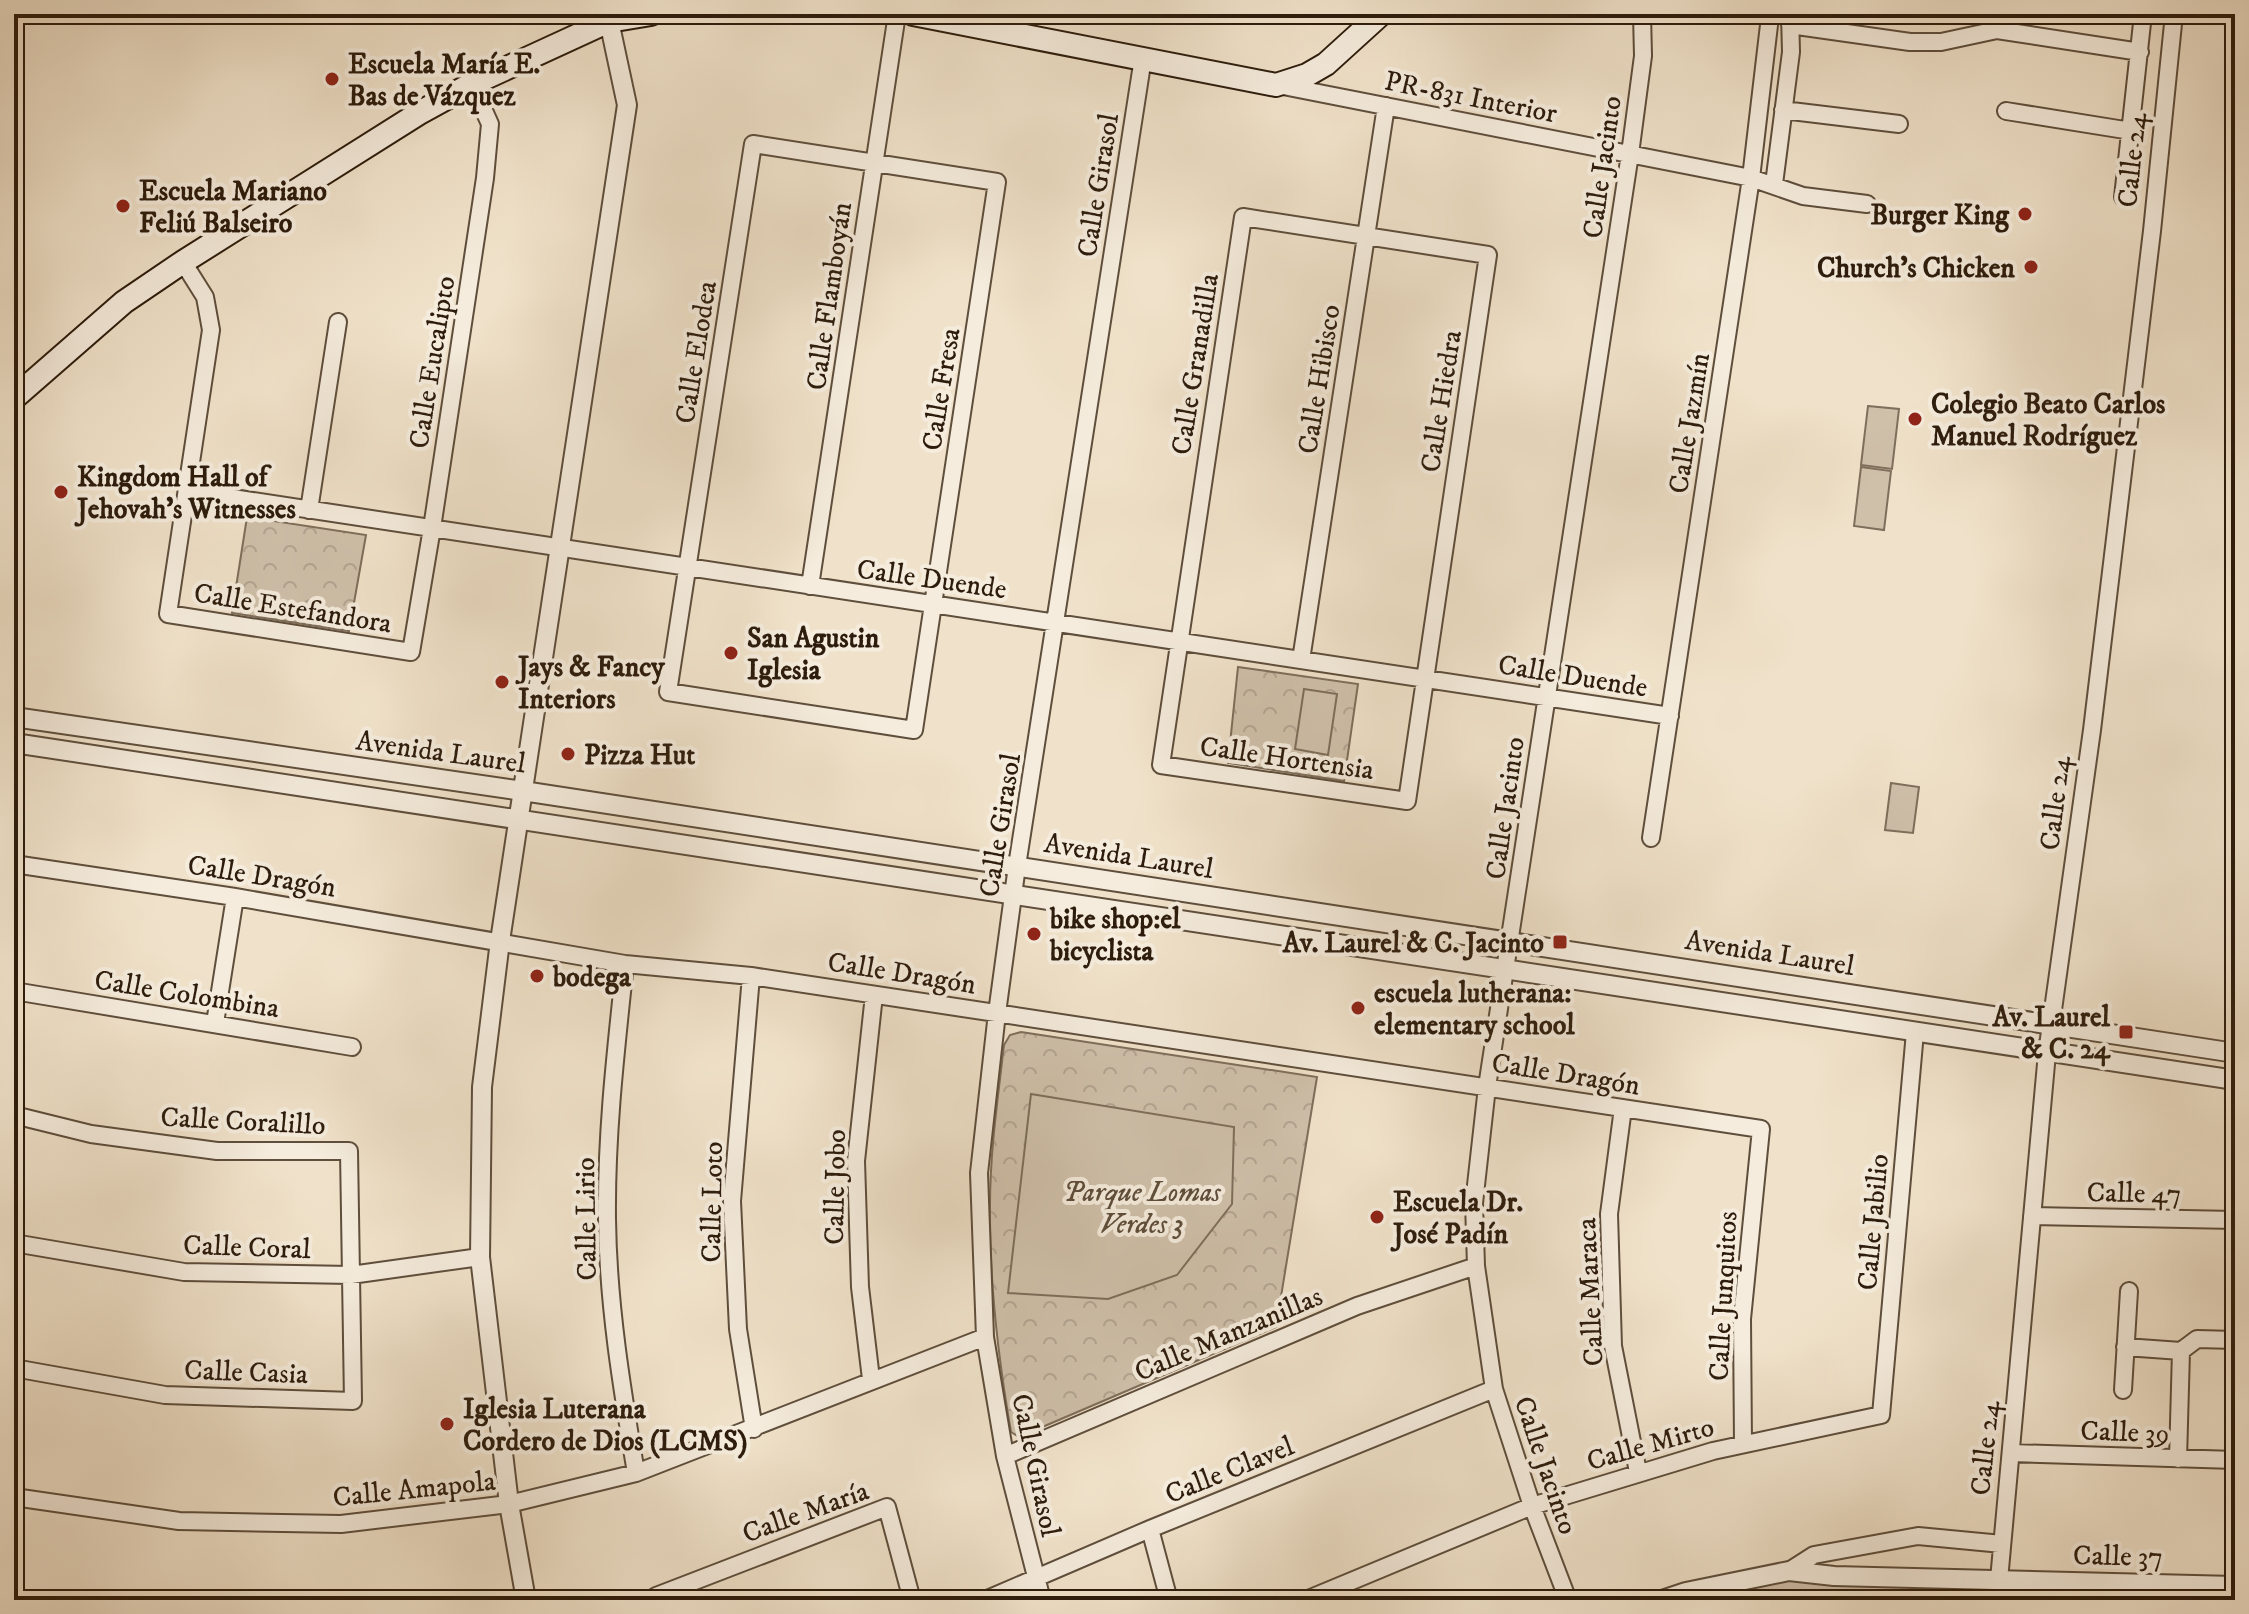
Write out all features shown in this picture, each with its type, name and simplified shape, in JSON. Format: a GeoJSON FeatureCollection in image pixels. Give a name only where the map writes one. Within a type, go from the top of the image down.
{"type":"FeatureCollection","features":[{"type":"Feature","properties":{"kind":"main road"},"geometry":{"type":"LineString","coordinates":[[14,398],[124,302],[421,112],[472,84],[609,21],[651,14]]}},
{"type":"Feature","properties":{"kind":"main road"},"geometry":{"type":"LineString","coordinates":[[913,14],[1276,85],[1307,75],[1326,64],[1381,14]]}},
{"type":"Feature","properties":{"kind":"street","name":"Calle Flamboyán"},"geometry":{"type":"LineString","coordinates":[[810,586],[897,14]]}},
{"type":"Feature","properties":{"kind":"street","name":"Calle Jacinto"},"geometry":{"type":"LineString","coordinates":[[1568,1600],[1532,1506],[1494,1389],[1476,1266],[1474,1203],[1487,1087],[1630,154],[1643,56],[1642,14]]}},
{"type":"Feature","properties":{"kind":"street","name":"Calle Jazmín"},"geometry":{"type":"LineString","coordinates":[[1651,838],[1751,178],[1768,14]]}},
{"type":"Feature","properties":{"kind":"street"},"geometry":{"type":"LineString","coordinates":[[2123,197],[2143,14]]}},
{"type":"Feature","properties":{"kind":"street","name":"Calle 24"},"geometry":{"type":"LineString","coordinates":[[1997,1600],[2047,1053],[2092,730],[2152,231],[2174,14]]}},
{"type":"Feature","properties":{"kind":"street"},"geometry":{"type":"LineString","coordinates":[[1774,184],[1791,52],[1790,20],[1910,42],[1941,42],[1997,30],[2140,52]]}},
{"type":"Feature","properties":{"kind":"street"},"geometry":{"type":"LineString","coordinates":[[526,1600],[509,1504],[480,1257],[482,1087],[500,941],[627,105],[609,21]]}},
{"type":"Feature","properties":{"kind":"street","name":"Calle Girasol"},"geometry":{"type":"LineString","coordinates":[[1042,1600],[1005,1456],[985,1337],[979,1173],[1017,866],[1143,58]]}},
{"type":"Feature","properties":{"kind":"street","name":"Calle Eucalipto"},"geometry":{"type":"LineString","coordinates":[[411,652],[485,178],[490,124],[472,84]]}},
{"type":"Feature","properties":{"kind":"street","name":"PR-831 Interior"},"geometry":{"type":"LineString","coordinates":[[1276,85],[1751,178],[1803,196],[1867,204]]}},
{"type":"Feature","properties":{"kind":"street","name":"Calle Hibisco"},"geometry":{"type":"LineString","coordinates":[[1301,660],[1386,106]]}},
{"type":"Feature","properties":{"kind":"street"},"geometry":{"type":"LineString","coordinates":[[1783,110],[1899,124]]}},
{"type":"Feature","properties":{"kind":"street"},"geometry":{"type":"LineString","coordinates":[[2006,111],[2131,131]]}},
{"type":"Feature","properties":{"kind":"street","name":"Calle Elodea"},"geometry":{"type":"LineString","coordinates":[[874,162],[753,144],[668,692],[914,730],[933,604]]}},
{"type":"Feature","properties":{"kind":"street","name":"Calle Fresa"},"geometry":{"type":"LineString","coordinates":[[874,162],[997,182],[933,604]]}},
{"type":"Feature","properties":{"kind":"street","name":"Calle Granadilla"},"geometry":{"type":"LineString","coordinates":[[1179,641],[1243,217],[1365,237]]}},
{"type":"Feature","properties":{"kind":"street","name":"Calle Hiedra"},"geometry":{"type":"LineString","coordinates":[[1365,237],[1488,255],[1424,678]]}},
{"type":"Feature","properties":{"kind":"street"},"geometry":{"type":"LineString","coordinates":[[183,262],[205,297],[211,330],[187,491]]}},
{"type":"Feature","properties":{"kind":"street"},"geometry":{"type":"LineString","coordinates":[[309,510],[338,322]]}},
{"type":"Feature","properties":{"kind":"street","name":"Calle Duende"},"geometry":{"type":"LineString","coordinates":[[187,491],[1670,716]]}},
{"type":"Feature","properties":{"kind":"street","name":"Calle Estefandora"},"geometry":{"type":"LineString","coordinates":[[187,491],[168,614],[411,652]]}},
{"type":"Feature","properties":{"kind":"street","name":"Calle Hortensia"},"geometry":{"type":"LineString","coordinates":[[1179,641],[1161,765],[1407,801],[1424,678]]}},
{"type":"Feature","properties":{"kind":"street","name":"Avenida Laurel"},"geometry":{"type":"LineString","coordinates":[[14,717],[523,791],[2235,1053]]}},
{"type":"Feature","properties":{"kind":"street","name":"Avenida Laurel"},"geometry":{"type":"LineString","coordinates":[[14,743],[2235,1080]]}},
{"type":"Feature","properties":{"kind":"street","name":"Calle Dragón"},"geometry":{"type":"LineString","coordinates":[[14,864],[235,897],[625,964],[751,976],[1761,1129],[1758,1150]]}},
{"type":"Feature","properties":{"kind":"street"},"geometry":{"type":"LineString","coordinates":[[215,1023],[235,897]]}},
{"type":"Feature","properties":{"kind":"street","name":"Calle Lirio"},"geometry":{"type":"LineString","coordinates":[[625,964],[612,1093],[607,1219],[615,1346],[636,1473]]}},
{"type":"Feature","properties":{"kind":"street","name":"Calle Loto"},"geometry":{"type":"LineString","coordinates":[[751,976],[732,1201],[738,1329],[754,1429]]}},
{"type":"Feature","properties":{"kind":"street","name":"Calle Colombina"},"geometry":{"type":"LineString","coordinates":[[14,991],[352,1047]]}},
{"type":"Feature","properties":{"kind":"street","name":"Calle Jobo"},"geometry":{"type":"LineString","coordinates":[[871,1379],[860,1287],[856,1161],[874,995]]}},
{"type":"Feature","properties":{"kind":"street","name":"Calle Jabilio"},"geometry":{"type":"LineString","coordinates":[[1881,1415],[1915,1032]]}},
{"type":"Feature","properties":{"kind":"street","name":"Calle Maraca"},"geometry":{"type":"LineString","coordinates":[[1623,1108],[1609,1214],[1613,1346],[1638,1472]]}},
{"type":"Feature","properties":{"kind":"street","name":"Calle Coralillo"},"geometry":{"type":"LineString","coordinates":[[14,1115],[91,1134],[217,1151],[349,1151],[351,1275]]}},
{"type":"Feature","properties":{"kind":"street","name":"Calle Junquitos"},"geometry":{"type":"LineString","coordinates":[[1743,1444],[1742,1319],[1758,1150]]}},
{"type":"Feature","properties":{"kind":"street","name":"Calle 47"},"geometry":{"type":"LineString","coordinates":[[2032,1216],[2235,1220]]}},
{"type":"Feature","properties":{"kind":"street","name":"Calle Coral"},"geometry":{"type":"LineString","coordinates":[[14,1243],[184,1272],[351,1275],[480,1257]]}},
{"type":"Feature","properties":{"kind":"street","name":"Calle Manzanillas"},"geometry":{"type":"LineString","coordinates":[[1005,1456],[1357,1306],[1476,1266]]}},
{"type":"Feature","properties":{"kind":"street","name":"Calle Casia"},"geometry":{"type":"LineString","coordinates":[[14,1368],[165,1395],[353,1401],[351,1275]]}},
{"type":"Feature","properties":{"kind":"street"},"geometry":{"type":"LineString","coordinates":[[2123,1390],[2129,1291]]}},
{"type":"Feature","properties":{"kind":"street","name":"Calle Amapola"},"geometry":{"type":"LineString","coordinates":[[14,1497],[179,1521],[326,1524],[509,1504],[636,1473],[985,1337]]}},
{"type":"Feature","properties":{"kind":"street"},"geometry":{"type":"LineString","coordinates":[[2125,1347],[2181,1351],[2197,1339],[2235,1340]]}},
{"type":"Feature","properties":{"kind":"street"},"geometry":{"type":"LineString","coordinates":[[2178,1459],[2181,1351]]}},
{"type":"Feature","properties":{"kind":"street","name":"Calle Clavel"},"geometry":{"type":"LineString","coordinates":[[985,1600],[1150,1529],[1494,1389]]}},
{"type":"Feature","properties":{"kind":"street","name":"Calle Mirto"},"geometry":{"type":"LineString","coordinates":[[1306,1600],[1532,1506],[1638,1472],[1743,1444],[1881,1415]]}},
{"type":"Feature","properties":{"kind":"street","name":"Calle 39"},"geometry":{"type":"LineString","coordinates":[[2012,1453],[2235,1460]]}},
{"type":"Feature","properties":{"kind":"street","name":"Calle María"},"geometry":{"type":"LineString","coordinates":[[656,1600],[656,1596],[887,1507],[912,1600]]}},
{"type":"Feature","properties":{"kind":"street"},"geometry":{"type":"LineString","coordinates":[[1150,1529],[1169,1600]]}},
{"type":"Feature","properties":{"kind":"street"},"geometry":{"type":"LineString","coordinates":[[1789,1571],[1814,1555],[1918,1536],[2002,1544]]}},
{"type":"Feature","properties":{"kind":"street","name":"Calle 37"},"geometry":{"type":"LineString","coordinates":[[1662,1600],[1686,1592],[1789,1571],[1834,1576],[2235,1586]]}},
{"type":"Feature","properties":{"kind":"green space"},"geometry":{"type":"Polygon","coordinates":[[[1868,406],[1899,409],[1892,469],[1861,465],[1868,406]]]}},
{"type":"Feature","properties":{"kind":"green space"},"geometry":{"type":"Polygon","coordinates":[[[1861,467],[1891,471],[1884,530],[1854,526],[1861,467]]]}},
{"type":"Feature","properties":{"kind":"green space"},"geometry":{"type":"Polygon","coordinates":[[[247,517],[366,535],[349,631],[232,613],[247,517]]]}},
{"type":"Feature","properties":{"kind":"green space"},"geometry":{"type":"Polygon","coordinates":[[[1238,667],[1358,684],[1344,781],[1228,763],[1238,667]]]}},
{"type":"Feature","properties":{"kind":"green space"},"geometry":{"type":"Polygon","coordinates":[[[1304,689],[1337,694],[1328,755],[1295,749],[1304,689]]]}},
{"type":"Feature","properties":{"kind":"green space"},"geometry":{"type":"Polygon","coordinates":[[[1891,783],[1919,787],[1913,833],[1885,830],[1891,783]]]}},
{"type":"Feature","properties":{"kind":"green space","name":"Parque Lomas Verdes 3"},"geometry":{"type":"Polygon","coordinates":[[[1021,1032],[1317,1077],[1276,1327],[1019,1437],[1011,1432],[998,1347],[990,1205],[1004,1045],[1010,1035],[1021,1032]]]}},
{"type":"Feature","properties":{"kind":"green space"},"geometry":{"type":"Polygon","coordinates":[[[1031,1094],[1234,1127],[1232,1204],[1177,1275],[1108,1299],[1008,1293],[1031,1094]]]}},
{"type":"Feature","properties":{"kind":"green space"},"geometry":{"type":"Polygon","coordinates":[[[1789,1571],[1999,1580],[1997,1600],[1662,1600],[1789,1571]]]}},
{"type":"Feature","properties":{"kind":"place","name":"Escuela María E. Bas de Vázquez"},"geometry":{"type":"Point","coordinates":[332,79]}},
{"type":"Feature","properties":{"kind":"place","name":"Escuela Mariano Feliú Balseiro"},"geometry":{"type":"Point","coordinates":[123,206]}},
{"type":"Feature","properties":{"kind":"place","name":"Burger King"},"geometry":{"type":"Point","coordinates":[2025,214]}},
{"type":"Feature","properties":{"kind":"place","name":"Church's Chicken"},"geometry":{"type":"Point","coordinates":[2031,267]}},
{"type":"Feature","properties":{"kind":"place","name":"Colegio Beato Carlos Manuel Rodríguez"},"geometry":{"type":"Point","coordinates":[1915,419]}},
{"type":"Feature","properties":{"kind":"place","name":"Kingdom Hall of Jehovah’s Witnesses"},"geometry":{"type":"Point","coordinates":[61,492]}},
{"type":"Feature","properties":{"kind":"place","name":"San Agustin Iglesia"},"geometry":{"type":"Point","coordinates":[731,653]}},
{"type":"Feature","properties":{"kind":"place","name":"Jays & Fancy Interiors"},"geometry":{"type":"Point","coordinates":[502,682]}},
{"type":"Feature","properties":{"kind":"place","name":"Pizza Hut"},"geometry":{"type":"Point","coordinates":[568,754]}},
{"type":"Feature","properties":{"kind":"place","name":"bike shop:el bicyclista"},"geometry":{"type":"Point","coordinates":[1034,934]}},
{"type":"Feature","properties":{"kind":"place","name":"Av. Laurel & C. Jacinto"},"geometry":{"type":"Point","coordinates":[1560,942]}},
{"type":"Feature","properties":{"kind":"place","name":"bodega"},"geometry":{"type":"Point","coordinates":[537,976]}},
{"type":"Feature","properties":{"kind":"place","name":"escuela lutherana: elementary school"},"geometry":{"type":"Point","coordinates":[1358,1008]}},
{"type":"Feature","properties":{"kind":"place","name":"Av. Laurel & C. 24"},"geometry":{"type":"Point","coordinates":[2126,1032]}},
{"type":"Feature","properties":{"kind":"place","name":"Escuela Dr. José Padín"},"geometry":{"type":"Point","coordinates":[1377,1217]}},
{"type":"Feature","properties":{"kind":"place","name":"Iglesia Luterana Cordero de Dios (LCMS)"},"geometry":{"type":"Point","coordinates":[447,1424]}}]}
